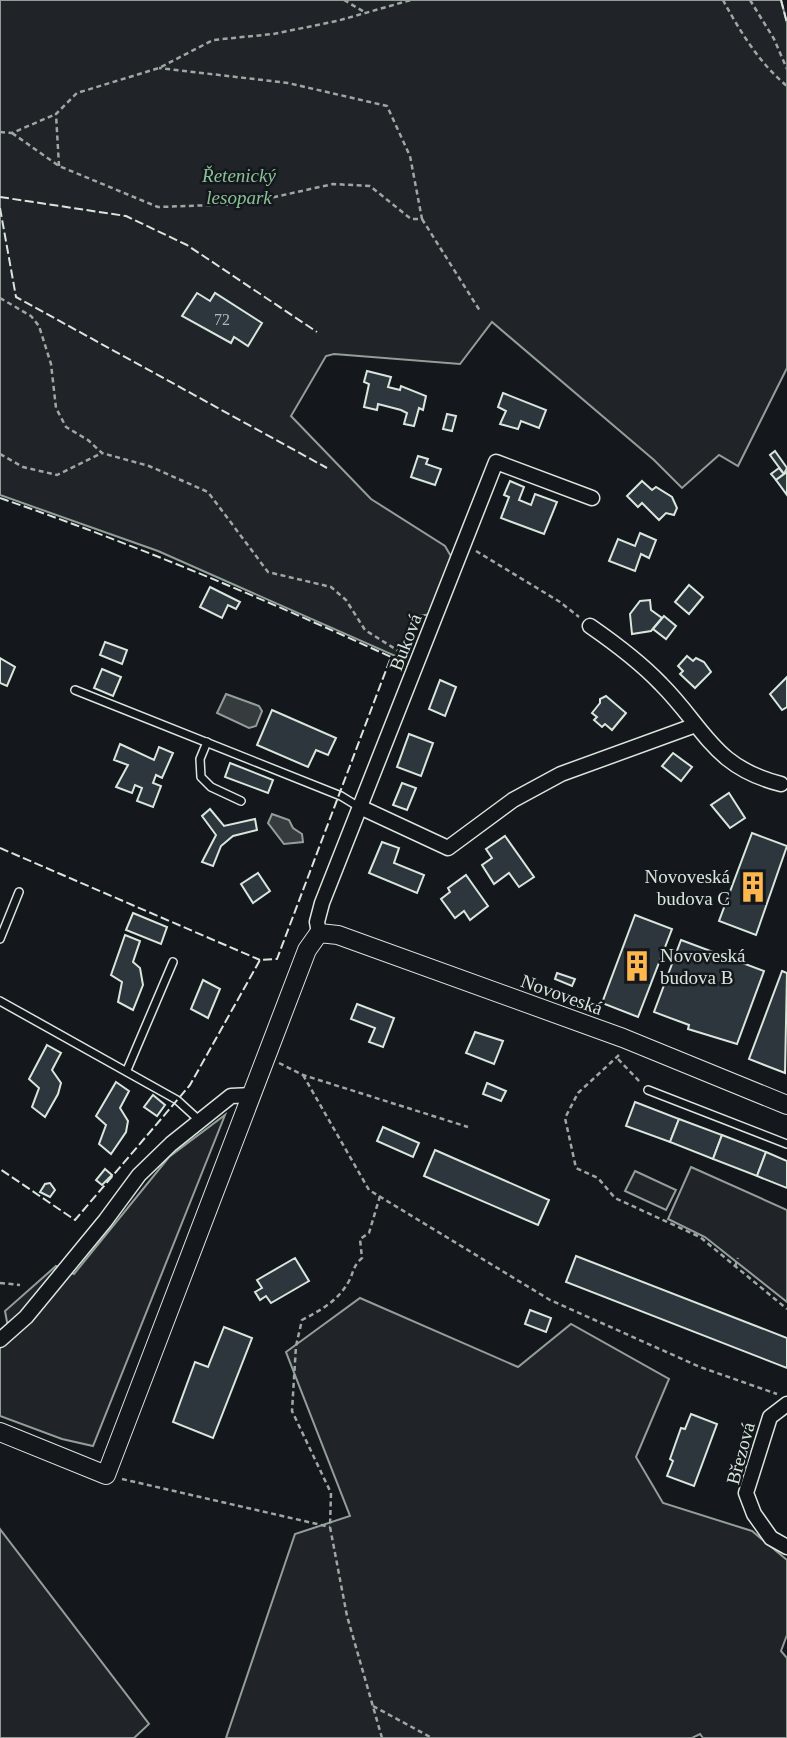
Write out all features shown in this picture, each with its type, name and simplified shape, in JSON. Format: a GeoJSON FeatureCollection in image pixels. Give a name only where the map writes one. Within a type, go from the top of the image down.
{"type":"FeatureCollection","features":[{"type":"Feature","properties":{"kind":"street","name":"Buková"},"geometry":{"type":"LineString","coordinates":[[319,933],[317,922],[322,903],[362,808],[496,462],[592,498]]}},
{"type":"Feature","properties":{"kind":"street"},"geometry":{"type":"LineString","coordinates":[[590,626],[635,658],[663,686],[693,726],[724,757],[745,772],[785,784]]}},
{"type":"Feature","properties":{"kind":"street"},"geometry":{"type":"LineString","coordinates":[[362,808],[448,848],[513,800],[561,774],[693,726]]}},
{"type":"Feature","properties":{"kind":"street"},"geometry":{"type":"LineString","coordinates":[[0,1432],[106,1475],[307,950],[319,933]]}},
{"type":"Feature","properties":{"kind":"street","name":"Novoveská"},"geometry":{"type":"LineString","coordinates":[[319,933],[345,937],[623,1038],[787,1105]]}},
{"type":"Feature","properties":{"kind":"street"},"geometry":{"type":"LineString","coordinates":[[0,1340],[26,1317],[105,1221],[139,1174],[230,1096],[252,1095]]}},
{"type":"Feature","properties":{"kind":"street","name":"Březová"},"geometry":{"type":"LineString","coordinates":[[787,1404],[770,1417],[746,1493],[754,1514],[771,1538],[787,1547]]}},
{"type":"Feature","properties":{"kind":"lane"},"geometry":{"type":"LineString","coordinates":[[75,690],[341,796],[362,808]]}},
{"type":"Feature","properties":{"kind":"lane"},"geometry":{"type":"LineString","coordinates":[[207,742],[200,759],[201,777],[211,787],[241,801]]}},
{"type":"Feature","properties":{"kind":"lane"},"geometry":{"type":"LineString","coordinates":[[0,939],[19,892]]}},
{"type":"Feature","properties":{"kind":"lane"},"geometry":{"type":"LineString","coordinates":[[127,1070],[173,962]]}},
{"type":"Feature","properties":{"kind":"lane"},"geometry":{"type":"LineString","coordinates":[[0,1001],[127,1070],[177,1100],[200,1121]]}},
{"type":"Feature","properties":{"kind":"lane"},"geometry":{"type":"LineString","coordinates":[[648,1090],[787,1144]]}},
{"type":"Feature","properties":{"kind":"path"},"geometry":{"type":"LineString","coordinates":[[344,0],[366,13]]}},
{"type":"Feature","properties":{"kind":"path"},"geometry":{"type":"LineString","coordinates":[[0,132],[12,133],[56,114],[77,93],[159,68],[213,40],[273,34],[411,0]]}},
{"type":"Feature","properties":{"kind":"path"},"geometry":{"type":"LineString","coordinates":[[723,0],[735,22],[774,76],[787,86]]}},
{"type":"Feature","properties":{"kind":"path"},"geometry":{"type":"LineString","coordinates":[[750,0],[774,39],[787,69]]}},
{"type":"Feature","properties":{"kind":"path"},"geometry":{"type":"LineString","coordinates":[[159,68],[288,83],[387,106],[410,156],[422,219],[480,311]]}},
{"type":"Feature","properties":{"kind":"path"},"geometry":{"type":"LineString","coordinates":[[56,114],[59,166]]}},
{"type":"Feature","properties":{"kind":"path"},"geometry":{"type":"LineString","coordinates":[[12,133],[59,166],[158,207],[243,204],[333,184],[370,186],[411,219],[422,219]]}},
{"type":"Feature","properties":{"kind":"path"},"geometry":{"type":"LineString","coordinates":[[0,298],[31,316],[39,326],[51,364],[56,408],[66,427],[88,440],[102,453],[149,466],[208,492],[268,572],[331,587],[346,600],[365,630],[384,645],[418,661]]}},
{"type":"Feature","properties":{"kind":"path"},"geometry":{"type":"LineString","coordinates":[[0,454],[23,467],[57,475],[102,453]]}},
{"type":"Feature","properties":{"kind":"path"},"geometry":{"type":"LineString","coordinates":[[464,544],[560,602],[590,626]]}},
{"type":"Feature","properties":{"kind":"path"},"geometry":{"type":"LineString","coordinates":[[265,1059],[303,1075],[468,1127]]}},
{"type":"Feature","properties":{"kind":"path"},"geometry":{"type":"LineString","coordinates":[[648,1090],[618,1059],[578,1093],[565,1118],[576,1168],[598,1178],[615,1198],[700,1237],[787,1309]]}},
{"type":"Feature","properties":{"kind":"path"},"geometry":{"type":"LineString","coordinates":[[303,1075],[369,1190],[550,1300],[700,1367],[787,1398]]}},
{"type":"Feature","properties":{"kind":"path"},"geometry":{"type":"LineString","coordinates":[[380,1196],[369,1233],[359,1239],[362,1258],[351,1268],[350,1279],[332,1304],[302,1320],[296,1346],[292,1411],[331,1493],[330,1527],[347,1616],[382,1738]]}},
{"type":"Feature","properties":{"kind":"path"},"geometry":{"type":"LineString","coordinates":[[736,1267],[738,1258]]}},
{"type":"Feature","properties":{"kind":"path"},"geometry":{"type":"LineString","coordinates":[[0,1283],[20,1285]]}},
{"type":"Feature","properties":{"kind":"path"},"geometry":{"type":"LineString","coordinates":[[106,1475],[330,1527]]}},
{"type":"Feature","properties":{"kind":"path"},"geometry":{"type":"LineString","coordinates":[[373,1706],[432,1738]]}},
{"type":"Feature","properties":{"kind":"green space","name":"Řetenický lesopark"},"geometry":{"type":"Polygon","coordinates":[[[0,0],[781,0],[787,23],[787,368],[738,466],[719,455],[682,488],[654,460],[492,322],[460,364],[334,354],[326,356],[291,416],[371,499],[445,546],[452,558],[431,614],[419,616],[402,659],[158,551],[0,495],[0,0]]]}},
{"type":"Feature","properties":{"kind":"green space"},"geometry":{"type":"Polygon","coordinates":[[[225,1115],[93,1446],[62,1439],[0,1416],[0,1334],[8,1327],[5,1311],[56,1266],[74,1274],[169,1157],[225,1115]]]}},
{"type":"Feature","properties":{"kind":"green space"},"geometry":{"type":"Polygon","coordinates":[[[691,1167],[787,1210],[787,1302],[705,1237],[668,1219],[691,1167]]]}},
{"type":"Feature","properties":{"kind":"green space"},"geometry":{"type":"Polygon","coordinates":[[[635,1171],[676,1190],[666,1210],[625,1191],[635,1171]]]}},
{"type":"Feature","properties":{"kind":"green space"},"geometry":{"type":"Polygon","coordinates":[[[360,1298],[518,1367],[571,1324],[669,1379],[636,1457],[663,1503],[752,1531],[787,1560],[787,1635],[781,1651],[787,1658],[787,1738],[703,1738],[700,1734],[692,1738],[226,1738],[295,1534],[350,1516],[286,1352],[360,1298]]]}},
{"type":"Feature","properties":{"kind":"green space"},"geometry":{"type":"Polygon","coordinates":[[[0,1529],[149,1724],[134,1738],[0,1738],[0,1529]]]}},
{"type":"Feature","properties":{"kind":"shaded area"},"geometry":{"type":"Polygon","coordinates":[[[226,694],[259,706],[262,711],[256,726],[249,728],[217,713],[226,694]]]}},
{"type":"Feature","properties":{"kind":"shaded area"},"geometry":{"type":"Polygon","coordinates":[[[272,814],[289,820],[293,828],[302,834],[303,842],[284,844],[268,823],[272,814]]]}},
{"type":"Feature","properties":{"kind":"building"},"geometry":{"type":"Polygon","coordinates":[[[197,293],[210,301],[215,293],[262,323],[248,346],[234,337],[231,343],[182,316],[197,293]]]}},
{"type":"Feature","properties":{"kind":"building"},"geometry":{"type":"Polygon","coordinates":[[[367,371],[391,377],[388,387],[400,390],[401,386],[426,396],[423,410],[419,408],[414,426],[404,424],[407,413],[401,410],[378,404],[377,410],[364,407],[369,384],[364,382],[367,371]]]}},
{"type":"Feature","properties":{"kind":"building"},"geometry":{"type":"Polygon","coordinates":[[[503,393],[546,410],[539,428],[521,421],[518,429],[500,424],[506,411],[498,407],[503,393]]]}},
{"type":"Feature","properties":{"kind":"building"},"geometry":{"type":"Polygon","coordinates":[[[447,414],[456,416],[452,431],[443,429],[447,414]]]}},
{"type":"Feature","properties":{"kind":"building"},"geometry":{"type":"Polygon","coordinates":[[[775,451],[787,468],[784,474],[770,455],[775,451]]]}},
{"type":"Feature","properties":{"kind":"building"},"geometry":{"type":"Polygon","coordinates":[[[418,456],[428,459],[426,464],[441,469],[435,485],[411,477],[418,456]]]}},
{"type":"Feature","properties":{"kind":"building"},"geometry":{"type":"Polygon","coordinates":[[[779,468],[784,474],[776,480],[771,474],[779,468]]]}},
{"type":"Feature","properties":{"kind":"building"},"geometry":{"type":"Polygon","coordinates":[[[787,472],[787,495],[776,480],[787,472]]]}},
{"type":"Feature","properties":{"kind":"building"},"geometry":{"type":"Polygon","coordinates":[[[510,481],[524,487],[519,500],[531,505],[535,494],[557,502],[544,534],[501,518],[509,497],[504,495],[510,481]]]}},
{"type":"Feature","properties":{"kind":"building"},"geometry":{"type":"Polygon","coordinates":[[[642,481],[652,490],[656,487],[672,497],[677,508],[674,515],[666,513],[659,520],[642,503],[638,507],[627,496],[642,481]]]}},
{"type":"Feature","properties":{"kind":"building"},"geometry":{"type":"Polygon","coordinates":[[[640,533],[656,540],[649,558],[641,554],[635,571],[609,561],[618,539],[635,546],[640,533]]]}},
{"type":"Feature","properties":{"kind":"building"},"geometry":{"type":"Polygon","coordinates":[[[689,585],[703,597],[689,614],[675,602],[689,585]]]}},
{"type":"Feature","properties":{"kind":"building"},"geometry":{"type":"Polygon","coordinates":[[[210,587],[240,602],[236,609],[228,605],[222,618],[200,607],[210,587]]]}},
{"type":"Feature","properties":{"kind":"building"},"geometry":{"type":"Polygon","coordinates":[[[650,600],[651,610],[662,618],[651,631],[632,634],[630,614],[640,601],[650,600]]]}},
{"type":"Feature","properties":{"kind":"building"},"geometry":{"type":"Polygon","coordinates":[[[664,616],[676,626],[666,639],[653,629],[664,616]]]}},
{"type":"Feature","properties":{"kind":"building"},"geometry":{"type":"Polygon","coordinates":[[[105,642],[127,650],[122,664],[100,655],[105,642]]]}},
{"type":"Feature","properties":{"kind":"building"},"geometry":{"type":"Polygon","coordinates":[[[687,656],[693,661],[696,658],[704,662],[711,672],[695,688],[680,674],[683,671],[678,666],[687,656]]]}},
{"type":"Feature","properties":{"kind":"building"},"geometry":{"type":"Polygon","coordinates":[[[0,658],[15,667],[7,686],[0,683],[0,658]]]}},
{"type":"Feature","properties":{"kind":"building"},"geometry":{"type":"Polygon","coordinates":[[[102,669],[121,677],[113,696],[94,688],[102,669]]]}},
{"type":"Feature","properties":{"kind":"building"},"geometry":{"type":"Polygon","coordinates":[[[787,677],[787,707],[782,710],[770,694],[787,677]]]}},
{"type":"Feature","properties":{"kind":"building"},"geometry":{"type":"Polygon","coordinates":[[[440,680],[456,687],[445,716],[429,709],[440,680]]]}},
{"type":"Feature","properties":{"kind":"building"},"geometry":{"type":"Polygon","coordinates":[[[606,696],[626,713],[612,730],[605,724],[602,727],[594,720],[597,717],[592,713],[600,699],[606,696]]]}},
{"type":"Feature","properties":{"kind":"building"},"geometry":{"type":"Polygon","coordinates":[[[272,710],[336,738],[328,755],[316,750],[308,767],[257,745],[272,710]]]}},
{"type":"Feature","properties":{"kind":"building"},"geometry":{"type":"Polygon","coordinates":[[[409,734],[433,743],[421,776],[397,767],[409,734]]]}},
{"type":"Feature","properties":{"kind":"building"},"geometry":{"type":"Polygon","coordinates":[[[120,744],[154,760],[159,747],[173,753],[162,778],[156,775],[153,783],[161,786],[153,807],[137,801],[142,788],[135,785],[132,793],[116,787],[128,765],[114,760],[120,744]]]}},
{"type":"Feature","properties":{"kind":"building"},"geometry":{"type":"Polygon","coordinates":[[[673,753],[692,767],[681,781],[662,766],[673,753]]]}},
{"type":"Feature","properties":{"kind":"building"},"geometry":{"type":"Polygon","coordinates":[[[230,763],[273,780],[268,793],[225,777],[230,763]]]}},
{"type":"Feature","properties":{"kind":"building"},"geometry":{"type":"Polygon","coordinates":[[[402,783],[416,788],[407,810],[393,805],[402,783]]]}},
{"type":"Feature","properties":{"kind":"building"},"geometry":{"type":"Polygon","coordinates":[[[729,793],[745,818],[730,828],[711,805],[729,793]]]}},
{"type":"Feature","properties":{"kind":"building"},"geometry":{"type":"Polygon","coordinates":[[[210,809],[224,826],[255,819],[257,830],[233,836],[221,846],[213,866],[202,862],[216,835],[202,816],[210,809]]]}},
{"type":"Feature","properties":{"kind":"building","name":"Novoveská budova C"},"geometry":{"type":"Polygon","coordinates":[[[752,833],[787,846],[756,935],[719,921],[752,833]]]}},
{"type":"Feature","properties":{"kind":"building"},"geometry":{"type":"Polygon","coordinates":[[[505,836],[534,877],[519,887],[509,873],[494,884],[482,865],[492,858],[486,849],[505,836]]]}},
{"type":"Feature","properties":{"kind":"building"},"geometry":{"type":"Polygon","coordinates":[[[382,842],[399,848],[394,863],[424,875],[417,893],[369,873],[382,842]]]}},
{"type":"Feature","properties":{"kind":"building"},"geometry":{"type":"Polygon","coordinates":[[[258,873],[270,891],[253,903],[241,884],[258,873]]]}},
{"type":"Feature","properties":{"kind":"building"},"geometry":{"type":"Polygon","coordinates":[[[466,875],[488,906],[470,920],[464,911],[455,918],[441,899],[450,892],[448,888],[466,875]]]}},
{"type":"Feature","properties":{"kind":"building"},"geometry":{"type":"Polygon","coordinates":[[[133,913],[167,927],[161,944],[126,930],[133,913]]]}},
{"type":"Feature","properties":{"kind":"building","name":"Novoveská budova B"},"geometry":{"type":"Polygon","coordinates":[[[635,915],[672,929],[638,1017],[602,1003],[635,915]]]}},
{"type":"Feature","properties":{"kind":"building"},"geometry":{"type":"Polygon","coordinates":[[[125,935],[140,941],[133,962],[140,968],[143,985],[133,1010],[118,1002],[122,982],[111,975],[125,935]]]}},
{"type":"Feature","properties":{"kind":"building"},"geometry":{"type":"Polygon","coordinates":[[[681,940],[764,971],[737,1044],[688,1029],[689,1025],[654,1012],[681,940]]]}},
{"type":"Feature","properties":{"kind":"building"},"geometry":{"type":"Polygon","coordinates":[[[782,971],[787,973],[785,1073],[749,1059],[782,971]]]}},
{"type":"Feature","properties":{"kind":"building"},"geometry":{"type":"Polygon","coordinates":[[[557,973],[575,979],[572,986],[555,979],[557,973]]]}},
{"type":"Feature","properties":{"kind":"building"},"geometry":{"type":"Polygon","coordinates":[[[203,980],[220,989],[208,1018],[191,1009],[203,980]]]}},
{"type":"Feature","properties":{"kind":"building"},"geometry":{"type":"Polygon","coordinates":[[[357,1004],[394,1018],[383,1047],[369,1042],[375,1028],[351,1019],[357,1004]]]}},
{"type":"Feature","properties":{"kind":"building"},"geometry":{"type":"Polygon","coordinates":[[[475,1032],[503,1041],[494,1064],[466,1053],[475,1032]]]}},
{"type":"Feature","properties":{"kind":"building"},"geometry":{"type":"Polygon","coordinates":[[[47,1045],[61,1053],[52,1070],[61,1083],[45,1117],[32,1107],[39,1088],[29,1079],[47,1045]]]}},
{"type":"Feature","properties":{"kind":"building"},"geometry":{"type":"Polygon","coordinates":[[[116,1082],[129,1091],[120,1108],[128,1121],[126,1132],[111,1154],[99,1144],[106,1125],[96,1116],[116,1082]]]}},
{"type":"Feature","properties":{"kind":"building"},"geometry":{"type":"Polygon","coordinates":[[[487,1083],[506,1091],[501,1101],[483,1094],[487,1083]]]}},
{"type":"Feature","properties":{"kind":"building"},"geometry":{"type":"Polygon","coordinates":[[[153,1095],[165,1105],[157,1116],[144,1107],[153,1095]]]}},
{"type":"Feature","properties":{"kind":"building"},"geometry":{"type":"Polygon","coordinates":[[[635,1102],[679,1119],[670,1142],[626,1126],[635,1102]]]}},
{"type":"Feature","properties":{"kind":"building"},"geometry":{"type":"Polygon","coordinates":[[[679,1119],[722,1135],[713,1159],[670,1142],[679,1119]]]}},
{"type":"Feature","properties":{"kind":"building"},"geometry":{"type":"Polygon","coordinates":[[[383,1127],[419,1143],[413,1157],[377,1141],[383,1127]]]}},
{"type":"Feature","properties":{"kind":"building"},"geometry":{"type":"Polygon","coordinates":[[[722,1135],[766,1152],[757,1176],[713,1159],[722,1135]]]}},
{"type":"Feature","properties":{"kind":"building"},"geometry":{"type":"Polygon","coordinates":[[[435,1150],[549,1200],[538,1225],[424,1176],[435,1150]]]}},
{"type":"Feature","properties":{"kind":"building"},"geometry":{"type":"Polygon","coordinates":[[[766,1152],[787,1161],[787,1188],[757,1176],[766,1152]]]}},
{"type":"Feature","properties":{"kind":"building"},"geometry":{"type":"Polygon","coordinates":[[[105,1169],[112,1175],[102,1185],[96,1180],[105,1169]]]}},
{"type":"Feature","properties":{"kind":"building"},"geometry":{"type":"Polygon","coordinates":[[[50,1183],[55,1190],[50,1197],[40,1192],[45,1184],[50,1183]]]}},
{"type":"Feature","properties":{"kind":"building"},"geometry":{"type":"Polygon","coordinates":[[[576,1256],[787,1338],[787,1368],[566,1282],[576,1256]]]}},
{"type":"Feature","properties":{"kind":"building"},"geometry":{"type":"Polygon","coordinates":[[[295,1258],[309,1281],[271,1303],[266,1296],[260,1300],[255,1292],[262,1288],[257,1280],[295,1258]]]}},
{"type":"Feature","properties":{"kind":"building"},"geometry":{"type":"Polygon","coordinates":[[[530,1310],[551,1318],[546,1332],[525,1324],[530,1310]]]}},
{"type":"Feature","properties":{"kind":"building"},"geometry":{"type":"Polygon","coordinates":[[[224,1327],[252,1338],[213,1438],[173,1422],[195,1362],[208,1367],[224,1327]]]}},
{"type":"Feature","properties":{"kind":"building"},"geometry":{"type":"Polygon","coordinates":[[[691,1414],[717,1424],[694,1486],[667,1476],[681,1428],[685,1429],[691,1414]]]}},
{"type":"Feature","properties":{"kind":"fence"},"geometry":{"type":"LineString","coordinates":[[781,0],[787,23]]}},
{"type":"Feature","properties":{"kind":"fence"},"geometry":{"type":"LineString","coordinates":[[0,197],[126,216],[187,245],[317,332]]}},
{"type":"Feature","properties":{"kind":"fence"},"geometry":{"type":"LineString","coordinates":[[0,208],[16,297],[327,468]]}},
{"type":"Feature","properties":{"kind":"fence"},"geometry":{"type":"LineString","coordinates":[[0,498],[197,573],[391,657],[277,959],[260,960],[190,1085],[75,1220],[0,1169]]}},
{"type":"Feature","properties":{"kind":"fence"},"geometry":{"type":"LineString","coordinates":[[0,848],[260,960]]}},
{"type":"Feature","properties":{"kind":"place","name":"Novoveská budova C"},"geometry":{"type":"Point","coordinates":[753,887]}},
{"type":"Feature","properties":{"kind":"place","name":"Novoveská budova B"},"geometry":{"type":"Point","coordinates":[637,966]}}]}
